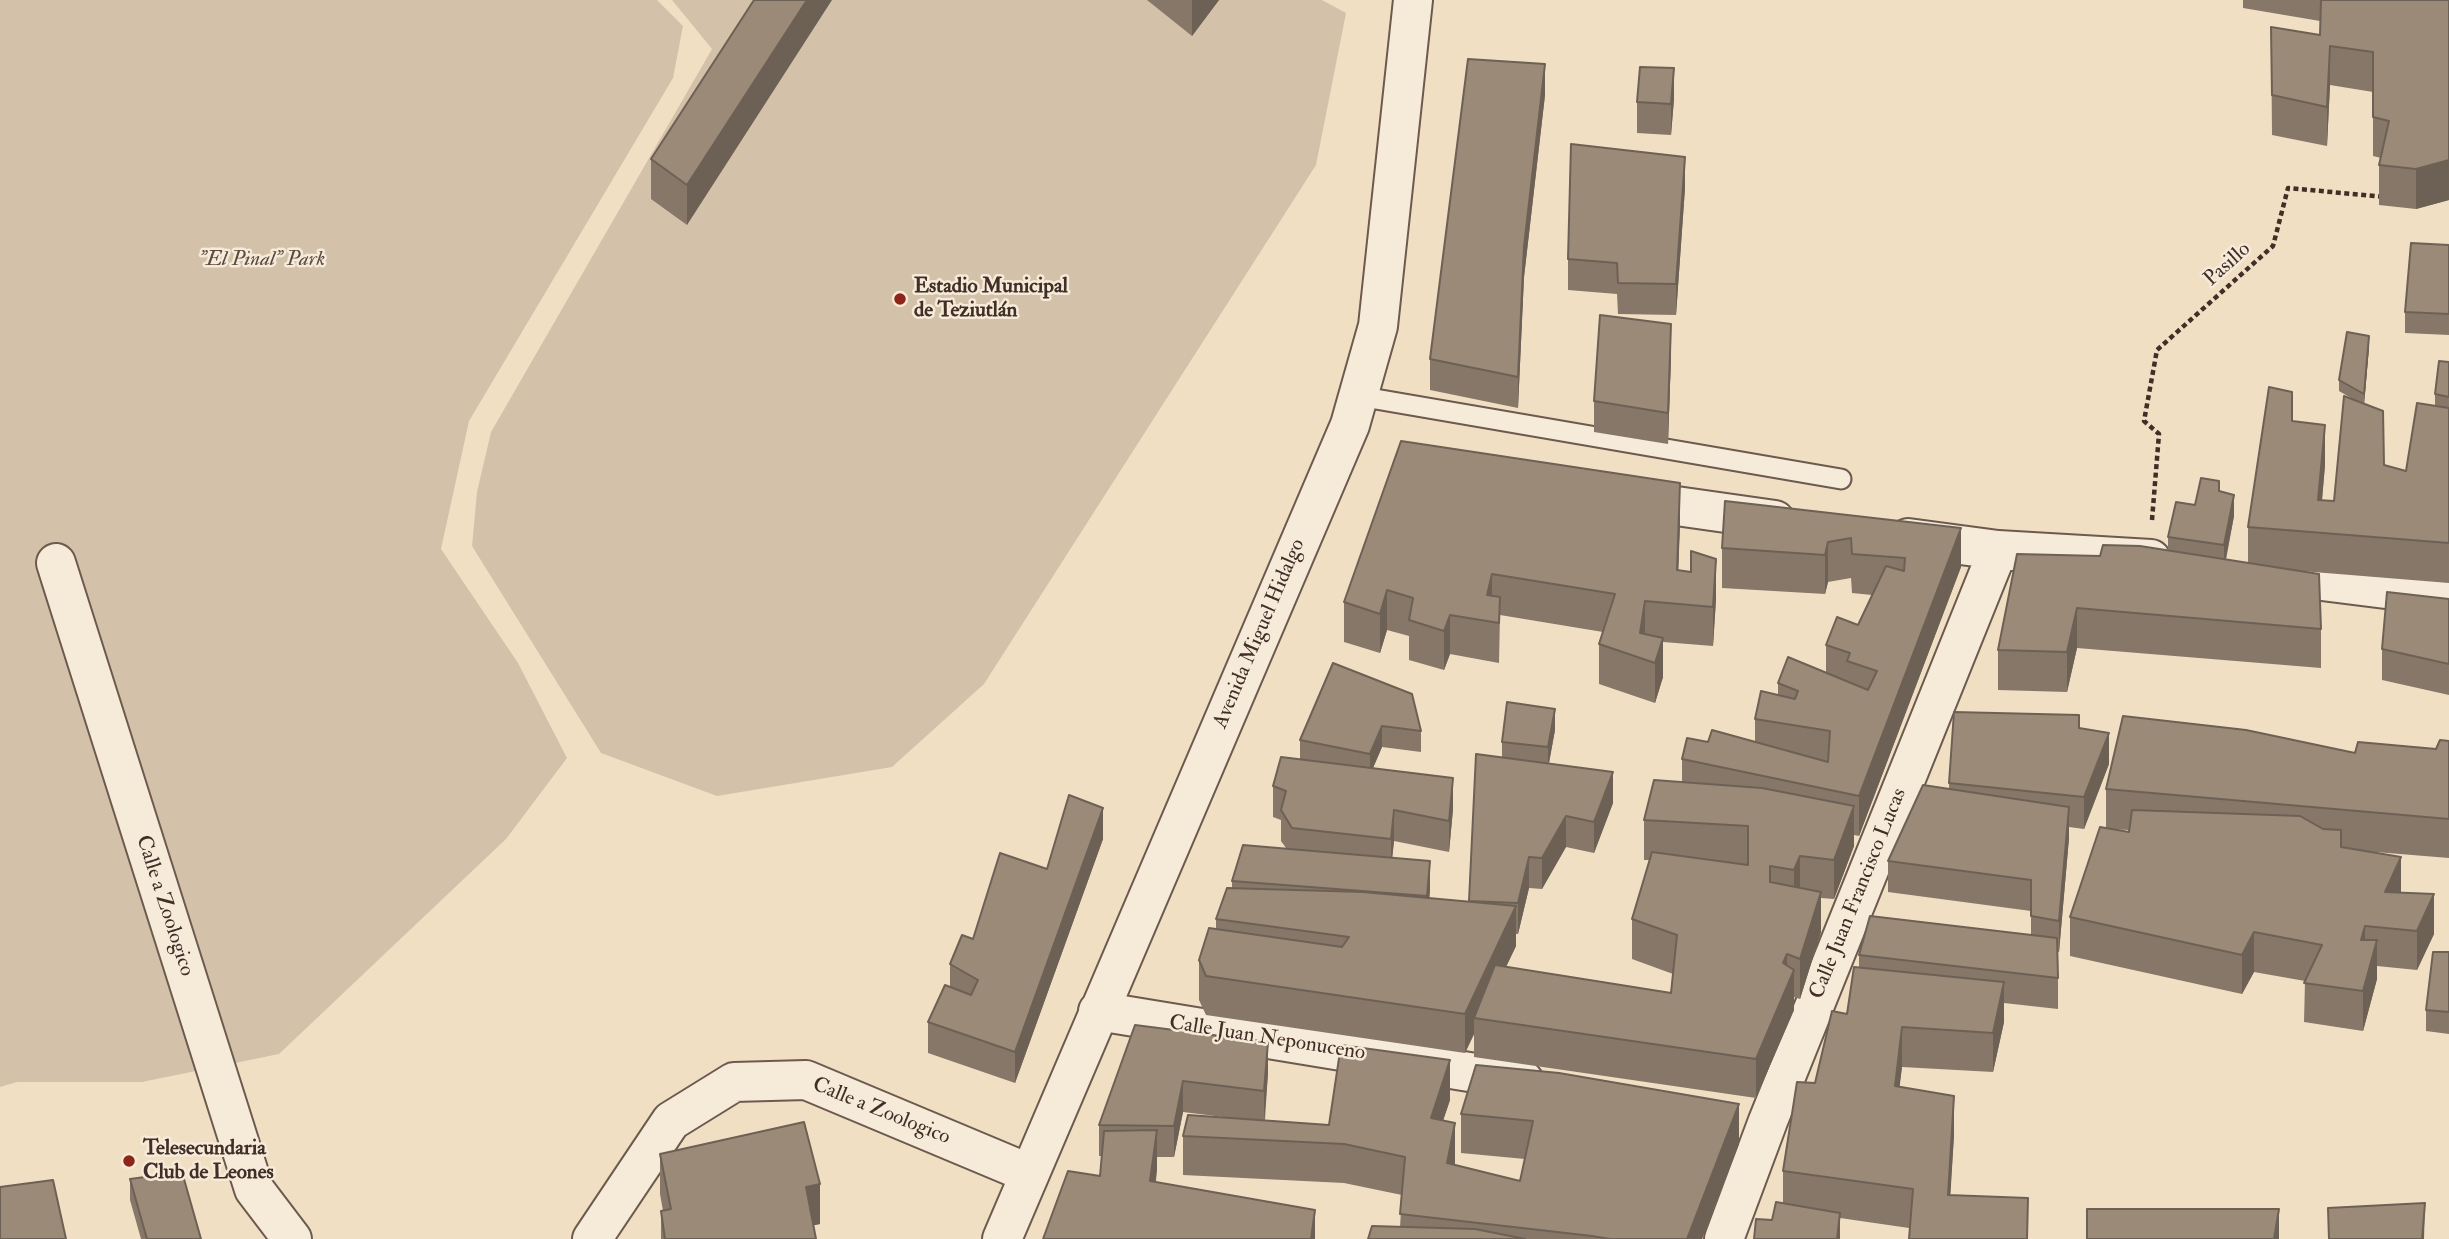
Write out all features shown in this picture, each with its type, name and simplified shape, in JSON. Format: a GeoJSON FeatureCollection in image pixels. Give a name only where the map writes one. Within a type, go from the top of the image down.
{"type":"FeatureCollection","features":[{"type":"Feature","properties":{"kind":"street","name":"Avenida Miguel Hidalgo"},"geometry":{"type":"LineString","coordinates":[[1002,1239],[1350,425],[1378,326],[1413,0]]}},
{"type":"Feature","properties":{"kind":"street"},"geometry":{"type":"LineString","coordinates":[[1590,494],[1807,524]]}},
{"type":"Feature","properties":{"kind":"street"},"geometry":{"type":"LineString","coordinates":[[1875,534],[1998,550],[2189,564]]}},
{"type":"Feature","properties":{"kind":"street","name":"Calle Juan Francisco Lucas"},"geometry":{"type":"LineString","coordinates":[[1724,1239],[1768,1121],[1998,550]]}},
{"type":"Feature","properties":{"kind":"street","name":"Calle a Zoologico"},"geometry":{"type":"LineString","coordinates":[[56,562],[254,1189],[292,1239]]}},
{"type":"Feature","properties":{"kind":"street"},"geometry":{"type":"LineString","coordinates":[[2230,569],[2449,597]]}},
{"type":"Feature","properties":{"kind":"street","name":"Calle Juan Neponuceno"},"geometry":{"type":"LineString","coordinates":[[1098,1011],[1563,1087]]}},
{"type":"Feature","properties":{"kind":"street","name":"Calle a Zoologico"},"geometry":{"type":"LineString","coordinates":[[592,1239],[671,1121],[734,1082],[806,1080],[1028,1173]]}},
{"type":"Feature","properties":{"kind":"street"},"geometry":{"type":"LineString","coordinates":[[1727,1114],[1768,1121]]}},
{"type":"Feature","properties":{"kind":"lane"},"geometry":{"type":"LineString","coordinates":[[1358,396],[1841,479]]}},
{"type":"Feature","properties":{"kind":"path","name":"Pasillo"},"geometry":{"type":"LineString","coordinates":[[2148,559],[2159,434],[2144,421],[2157,350],[2273,246],[2288,188],[2390,197]]}},
{"type":"Feature","properties":{"kind":"green space","name":"\"El Pinal\" Park"},"geometry":{"type":"Polygon","coordinates":[[[0,0],[657,0],[683,26],[673,78],[469,421],[441,549],[518,663],[567,758],[506,839],[279,1054],[142,1082],[17,1082],[0,1087],[0,0]]]}},
{"type":"Feature","properties":{"kind":"green space","name":"Estadio Municipal de Teziutlán"},"geometry":{"type":"Polygon","coordinates":[[[672,0],[1322,0],[1346,13],[1316,165],[984,684],[892,767],[717,796],[601,753],[472,546],[477,492],[491,432],[712,49],[672,0]]]}},
{"type":"Feature","properties":{"kind":"building"},"geometry":{"type":"Polygon","coordinates":[[[754,0],[807,0],[687,185],[651,159],[754,0]]]}},
{"type":"Feature","properties":{"kind":"building"},"geometry":{"type":"Polygon","coordinates":[[[2321,0],[2449,0],[2449,160],[2416,169],[2379,165],[2389,121],[2373,117],[2373,52],[2330,46],[2327,107],[2272,95],[2271,27],[2320,35],[2321,0]]]}},
{"type":"Feature","properties":{"kind":"building"},"geometry":{"type":"Polygon","coordinates":[[[1468,59],[1545,64],[1524,246],[1518,377],[1430,359],[1468,59]]]}},
{"type":"Feature","properties":{"kind":"building"},"geometry":{"type":"Polygon","coordinates":[[[1640,67],[1674,68],[1671,104],[1637,102],[1640,67]]]}},
{"type":"Feature","properties":{"kind":"building"},"geometry":{"type":"Polygon","coordinates":[[[1571,144],[1685,157],[1676,284],[1618,283],[1617,263],[1568,259],[1571,144]]]}},
{"type":"Feature","properties":{"kind":"building"},"geometry":{"type":"Polygon","coordinates":[[[2411,243],[2449,245],[2449,314],[2405,312],[2411,243]]]}},
{"type":"Feature","properties":{"kind":"building"},"geometry":{"type":"Polygon","coordinates":[[[1600,315],[1671,324],[1668,413],[1594,401],[1600,315]]]}},
{"type":"Feature","properties":{"kind":"building"},"geometry":{"type":"Polygon","coordinates":[[[2347,332],[2369,336],[2364,394],[2339,380],[2347,332]]]}},
{"type":"Feature","properties":{"kind":"building"},"geometry":{"type":"Polygon","coordinates":[[[2439,361],[2449,362],[2449,397],[2435,394],[2439,361]]]}},
{"type":"Feature","properties":{"kind":"building"},"geometry":{"type":"Polygon","coordinates":[[[2269,387],[2292,392],[2292,421],[2325,425],[2318,500],[2334,501],[2344,396],[2383,411],[2384,465],[2406,471],[2417,403],[2449,408],[2449,543],[2248,527],[2269,387]]]}},
{"type":"Feature","properties":{"kind":"building"},"geometry":{"type":"Polygon","coordinates":[[[1401,441],[1680,483],[1677,570],[1691,572],[1691,551],[1716,559],[1713,607],[1645,601],[1640,633],[1663,638],[1655,663],[1599,644],[1615,594],[1492,574],[1487,595],[1500,597],[1499,623],[1450,615],[1444,631],[1409,620],[1413,598],[1387,590],[1380,614],[1344,602],[1401,441]]]}},
{"type":"Feature","properties":{"kind":"building"},"geometry":{"type":"Polygon","coordinates":[[[2201,478],[2219,481],[2219,491],[2234,495],[2224,545],[2168,537],[2176,502],[2195,505],[2201,478]]]}},
{"type":"Feature","properties":{"kind":"building"},"geometry":{"type":"Polygon","coordinates":[[[1725,501],[1961,528],[1859,796],[1682,759],[1687,738],[1708,742],[1712,730],[1828,762],[1830,731],[1755,719],[1761,691],[1795,699],[1798,691],[1778,683],[1788,657],[1868,690],[1877,671],[1847,661],[1850,653],[1826,645],[1837,617],[1858,625],[1886,566],[1904,571],[1905,558],[1852,554],[1851,538],[1828,542],[1825,555],[1722,548],[1725,501]]]}},
{"type":"Feature","properties":{"kind":"building"},"geometry":{"type":"Polygon","coordinates":[[[2103,545],[2140,546],[2319,574],[2321,629],[2077,608],[2067,652],[1998,650],[2017,554],[2100,556],[2103,545]]]}},
{"type":"Feature","properties":{"kind":"building"},"geometry":{"type":"Polygon","coordinates":[[[2387,592],[2449,599],[2449,664],[2382,649],[2387,592]]]}},
{"type":"Feature","properties":{"kind":"building"},"geometry":{"type":"Polygon","coordinates":[[[1333,663],[1412,694],[1421,731],[1382,726],[1370,754],[1300,740],[1333,663]]]}},
{"type":"Feature","properties":{"kind":"building"},"geometry":{"type":"Polygon","coordinates":[[[1507,702],[1555,709],[1548,747],[1502,742],[1507,702]]]}},
{"type":"Feature","properties":{"kind":"building"},"geometry":{"type":"Polygon","coordinates":[[[1954,712],[2079,715],[2079,728],[2109,733],[2084,797],[1949,783],[1954,712]]]}},
{"type":"Feature","properties":{"kind":"building"},"geometry":{"type":"Polygon","coordinates":[[[2123,716],[2246,730],[2355,753],[2358,742],[2436,749],[2440,740],[2449,741],[2449,819],[2106,789],[2123,716]]]}},
{"type":"Feature","properties":{"kind":"building"},"geometry":{"type":"Polygon","coordinates":[[[1476,754],[1613,772],[1594,822],[1566,816],[1542,858],[1529,857],[1518,903],[1469,901],[1476,754]]]}},
{"type":"Feature","properties":{"kind":"building"},"geometry":{"type":"Polygon","coordinates":[[[1281,757],[1453,778],[1449,821],[1394,810],[1391,839],[1292,828],[1281,810],[1286,791],[1273,786],[1281,757]]]}},
{"type":"Feature","properties":{"kind":"building"},"geometry":{"type":"Polygon","coordinates":[[[1654,780],[1762,788],[1854,806],[1834,860],[1800,856],[1794,870],[1770,866],[1770,882],[1821,892],[1800,959],[1787,954],[1783,963],[1794,970],[1756,1059],[1474,1018],[1495,965],[1671,993],[1677,935],[1632,919],[1652,852],[1748,865],[1748,826],[1644,820],[1654,780]]]}},
{"type":"Feature","properties":{"kind":"building"},"geometry":{"type":"Polygon","coordinates":[[[1923,785],[2069,807],[2059,921],[2031,916],[2031,880],[1888,861],[1923,785]]]}},
{"type":"Feature","properties":{"kind":"building"},"geometry":{"type":"Polygon","coordinates":[[[1069,795],[1103,808],[1015,1052],[928,1022],[945,985],[971,995],[978,980],[950,964],[962,935],[973,939],[1000,853],[1047,869],[1069,795]]]}},
{"type":"Feature","properties":{"kind":"building"},"geometry":{"type":"Polygon","coordinates":[[[2132,810],[2300,816],[2323,829],[2341,830],[2341,847],[2401,857],[2385,892],[2434,894],[2417,931],[2365,926],[2361,940],[2377,940],[2363,991],[2304,983],[2322,945],[2254,932],[2242,955],[2070,917],[2100,827],[2129,832],[2132,810]]]}},
{"type":"Feature","properties":{"kind":"building"},"geometry":{"type":"Polygon","coordinates":[[[1243,845],[1430,861],[1427,896],[1232,881],[1243,845]]]}},
{"type":"Feature","properties":{"kind":"building"},"geometry":{"type":"Polygon","coordinates":[[[1227,888],[1363,892],[1516,906],[1465,1014],[1206,976],[1199,960],[1209,928],[1342,947],[1349,937],[1216,919],[1227,888]]]}},
{"type":"Feature","properties":{"kind":"building"},"geometry":{"type":"Polygon","coordinates":[[[1870,916],[2057,938],[2058,978],[1859,955],[1870,916]]]}},
{"type":"Feature","properties":{"kind":"building"},"geometry":{"type":"Polygon","coordinates":[[[2433,952],[2449,952],[2449,1012],[2426,1010],[2433,952]]]}},
{"type":"Feature","properties":{"kind":"building"},"geometry":{"type":"Polygon","coordinates":[[[1854,967],[2004,982],[1993,1033],[1902,1027],[1895,1086],[1954,1096],[1948,1195],[2028,1198],[2027,1239],[1909,1239],[1913,1189],[1783,1171],[1797,1082],[1815,1083],[1832,1011],[1847,1014],[1854,967]]]}},
{"type":"Feature","properties":{"kind":"building"},"geometry":{"type":"Polygon","coordinates":[[[1135,1025],[1268,1042],[1264,1091],[1183,1081],[1174,1126],[1099,1125],[1135,1025]]]}},
{"type":"Feature","properties":{"kind":"building"},"geometry":{"type":"Polygon","coordinates":[[[1341,1045],[1450,1060],[1431,1118],[1455,1123],[1447,1163],[1520,1181],[1533,1121],[1461,1114],[1476,1065],[1559,1073],[1739,1104],[1687,1239],[1610,1239],[1400,1214],[1405,1157],[1344,1144],[1183,1136],[1188,1115],[1329,1125],[1341,1045]]]}},
{"type":"Feature","properties":{"kind":"building"},"geometry":{"type":"Polygon","coordinates":[[[804,1122],[820,1184],[806,1187],[816,1239],[665,1239],[661,1211],[671,1209],[660,1154],[804,1122]]]}},
{"type":"Feature","properties":{"kind":"building"},"geometry":{"type":"Polygon","coordinates":[[[1157,1130],[1150,1181],[1315,1210],[1311,1239],[1043,1239],[1068,1171],[1100,1176],[1104,1131],[1157,1130]]]}},
{"type":"Feature","properties":{"kind":"building"},"geometry":{"type":"Polygon","coordinates":[[[182,1172],[201,1239],[147,1239],[130,1179],[182,1172]]]}},
{"type":"Feature","properties":{"kind":"building"},"geometry":{"type":"Polygon","coordinates":[[[53,1180],[66,1239],[0,1239],[0,1187],[53,1180]]]}},
{"type":"Feature","properties":{"kind":"building"},"geometry":{"type":"Polygon","coordinates":[[[1776,1202],[1840,1213],[1837,1239],[1754,1239],[1756,1219],[1772,1220],[1776,1202]]]}},
{"type":"Feature","properties":{"kind":"building"},"geometry":{"type":"Polygon","coordinates":[[[2425,1203],[2422,1239],[2329,1239],[2328,1208],[2425,1203]]]}},
{"type":"Feature","properties":{"kind":"building"},"geometry":{"type":"Polygon","coordinates":[[[2087,1209],[2279,1209],[2274,1239],[2087,1239],[2087,1209]]]}},
{"type":"Feature","properties":{"kind":"building"},"geometry":{"type":"Polygon","coordinates":[[[1372,1226],[1475,1229],[1525,1239],[1368,1239],[1372,1226]]]}},
{"type":"Feature","properties":{"kind":"place","name":"Estadio Municipal de Teziutlán"},"geometry":{"type":"Point","coordinates":[900,299]}},
{"type":"Feature","properties":{"kind":"place","name":"Telesecundaria Club de Leones"},"geometry":{"type":"Point","coordinates":[129,1161]}}]}
